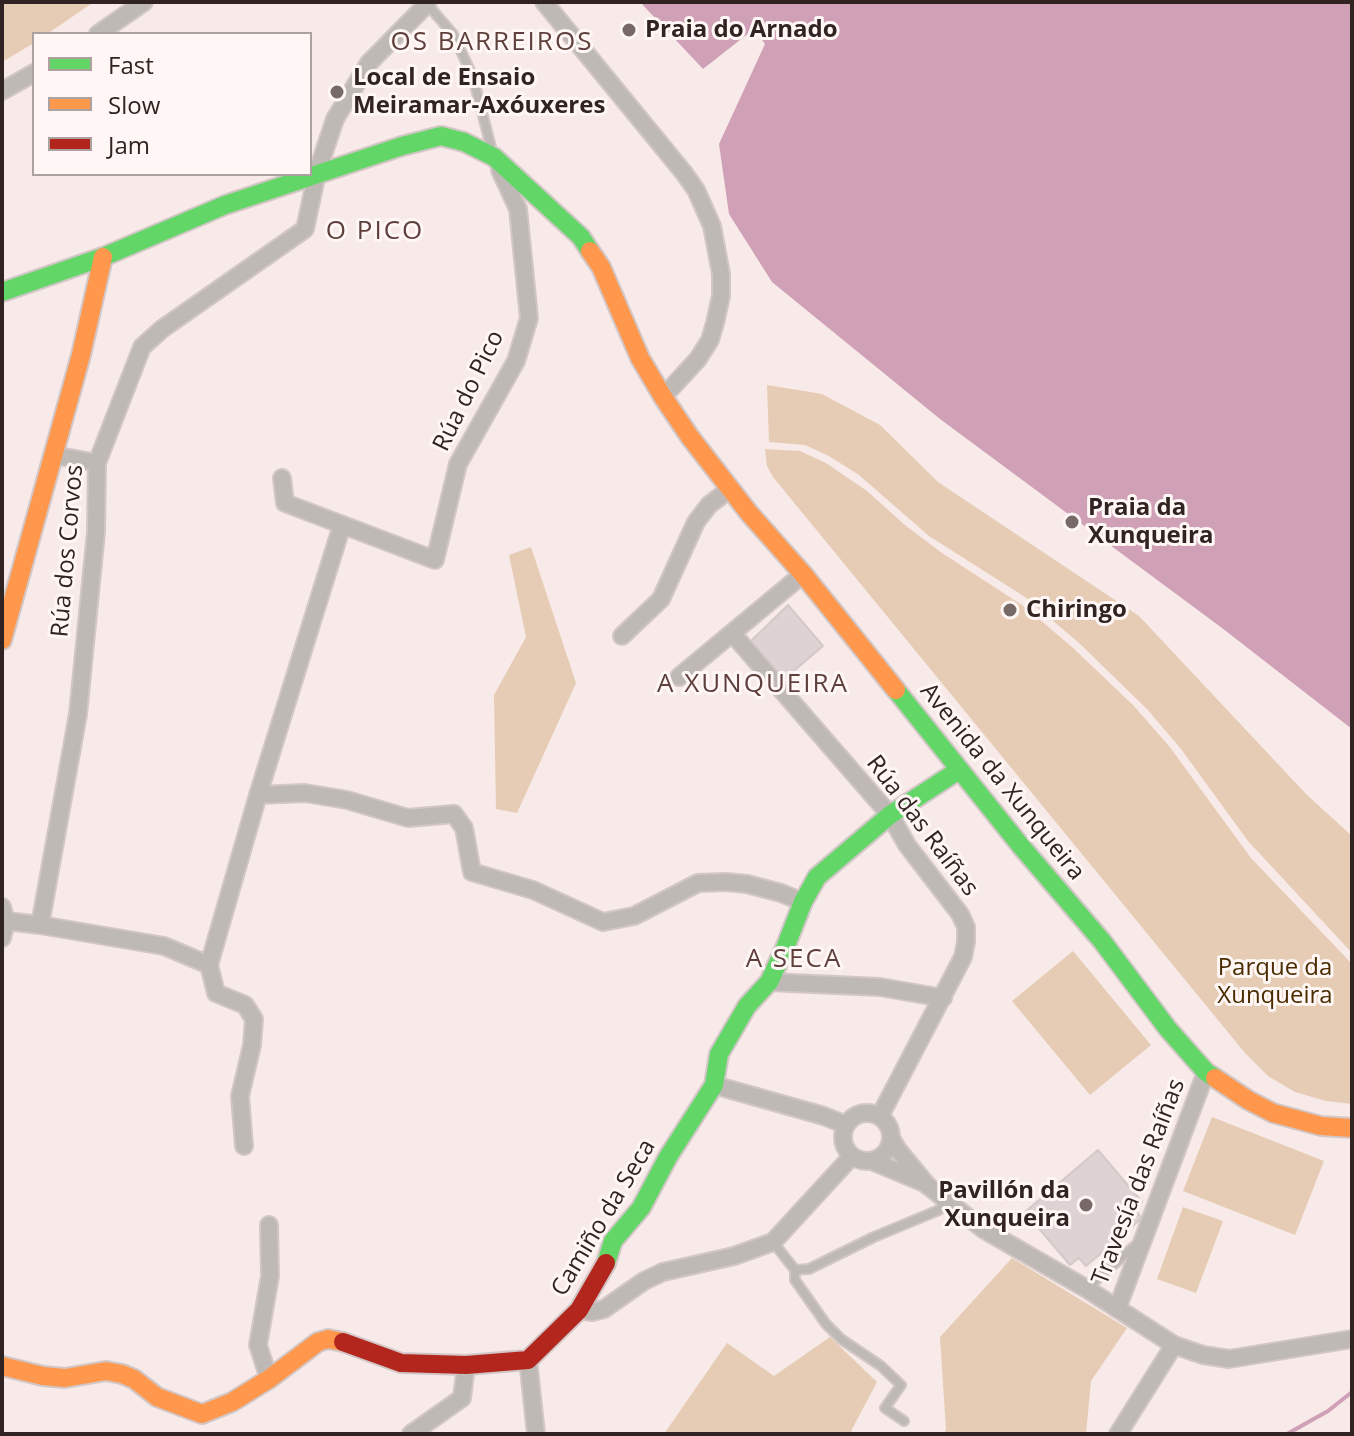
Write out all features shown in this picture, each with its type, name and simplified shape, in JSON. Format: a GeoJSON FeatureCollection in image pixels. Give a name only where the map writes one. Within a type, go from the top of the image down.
{"type":"FeatureCollection","features":[{"type":"Feature","properties":{"kind":"main road","name":"Avenida da Xunqueira"},"geometry":{"type":"LineString","coordinates":[[312,175],[441,136],[464,142],[494,157],[581,237],[601,267],[640,358],[690,437],[1103,943],[1168,1029],[1206,1072],[1248,1100],[1273,1113],[1321,1126],[1352,1128]]}},
{"type":"Feature","properties":{"kind":"main road","name":"Avenida da Xunqueira"},"geometry":{"type":"LineString","coordinates":[[2,292],[103,257],[195,216],[308,176]]}},
{"type":"Feature","properties":{"kind":"main road"},"geometry":{"type":"LineString","coordinates":[[2,640],[81,355],[103,257]]}},
{"type":"Feature","properties":{"kind":"main road","name":"Camiño da Seca"},"geometry":{"type":"LineString","coordinates":[[528,1360],[579,1310],[605,1267],[613,1241],[641,1208],[668,1157],[714,1085],[719,1054],[747,1006],[769,982],[817,877],[890,815],[959,770]]}},
{"type":"Feature","properties":{"kind":"main road"},"geometry":{"type":"LineString","coordinates":[[2,1366],[65,1378],[106,1371],[122,1374],[134,1379],[157,1397],[202,1414],[232,1402],[318,1342],[328,1339],[401,1363],[466,1365],[528,1360]]}},
{"type":"Feature","properties":{"kind":"street"},"geometry":{"type":"LineString","coordinates":[[101,32],[144,2]]}},
{"type":"Feature","properties":{"kind":"street"},"geometry":{"type":"LineString","coordinates":[[544,2],[684,173],[696,190],[712,226],[721,274],[721,296],[715,323],[710,340],[668,399]]}},
{"type":"Feature","properties":{"kind":"street","name":"Rúa dos Corvos"},"geometry":{"type":"LineString","coordinates":[[40,925],[78,714],[96,532],[97,463],[142,347],[162,329],[305,229],[317,173],[335,119],[369,63],[426,3]]}},
{"type":"Feature","properties":{"kind":"street"},"geometry":{"type":"LineString","coordinates":[[2,91],[32,74]]}},
{"type":"Feature","properties":{"kind":"street","name":"Rúa do Pico"},"geometry":{"type":"LineString","coordinates":[[282,478],[285,503],[435,560],[458,464],[516,361],[529,318],[518,209],[494,157]]}},
{"type":"Feature","properties":{"kind":"street"},"geometry":{"type":"LineString","coordinates":[[53,455],[97,463]]}},
{"type":"Feature","properties":{"kind":"street"},"geometry":{"type":"LineString","coordinates":[[622,636],[661,599],[696,522],[709,505],[730,489]]}},
{"type":"Feature","properties":{"kind":"street"},"geometry":{"type":"LineString","coordinates":[[244,1146],[240,1096],[252,1045],[254,1019],[245,1005],[216,993],[209,965],[342,525]]}},
{"type":"Feature","properties":{"kind":"street"},"geometry":{"type":"LineString","coordinates":[[679,677],[803,574]]}},
{"type":"Feature","properties":{"kind":"street","name":"Rúa das Raíñas"},"geometry":{"type":"LineString","coordinates":[[732,633],[890,815],[907,845],[960,914],[966,927],[963,957],[880,1116]]}},
{"type":"Feature","properties":{"kind":"street"},"geometry":{"type":"LineString","coordinates":[[258,795],[305,793],[347,800],[408,818],[454,814],[464,828],[472,872],[533,890],[603,922],[634,916],[698,883],[747,884],[803,902]]}},
{"type":"Feature","properties":{"kind":"street"},"geometry":{"type":"LineString","coordinates":[[2,938],[3,917],[164,946],[209,965]]}},
{"type":"Feature","properties":{"kind":"street"},"geometry":{"type":"LineString","coordinates":[[769,982],[880,987],[943,998]]}},
{"type":"Feature","properties":{"kind":"street","name":"Travesía das Raíñas"},"geometry":{"type":"LineString","coordinates":[[1117,1309],[1206,1072]]}},
{"type":"Feature","properties":{"kind":"street"},"geometry":{"type":"LineString","coordinates":[[714,1085],[846,1125]]}},
{"type":"Feature","properties":{"kind":"street"},"geometry":{"type":"LineString","coordinates":[[927,1185],[886,1165],[852,1156],[844,1145],[846,1125],[851,1119],[865,1113],[880,1116],[886,1122],[898,1150],[927,1185],[946,1201],[983,1229],[1087,1289],[1174,1345],[1203,1355],[1229,1359],[1352,1339]]}},
{"type":"Feature","properties":{"kind":"street"},"geometry":{"type":"LineString","coordinates":[[872,1161],[885,1153],[891,1138]]}},
{"type":"Feature","properties":{"kind":"street"},"geometry":{"type":"LineString","coordinates":[[579,1310],[592,1312],[604,1309],[644,1281],[663,1272],[734,1256],[773,1242],[852,1156]]}},
{"type":"Feature","properties":{"kind":"street"},"geometry":{"type":"LineString","coordinates":[[269,1225],[270,1276],[258,1345],[269,1379]]}},
{"type":"Feature","properties":{"kind":"street"},"geometry":{"type":"LineString","coordinates":[[1118,1434],[1174,1345]]}},
{"type":"Feature","properties":{"kind":"street"},"geometry":{"type":"LineString","coordinates":[[528,1360],[536,1434]]}},
{"type":"Feature","properties":{"kind":"street"},"geometry":{"type":"LineString","coordinates":[[411,1434],[462,1398],[466,1365]]}},
{"type":"Feature","properties":{"kind":"lane"},"geometry":{"type":"LineString","coordinates":[[426,3],[453,34],[473,77],[494,157]]}},
{"type":"Feature","properties":{"kind":"lane"},"geometry":{"type":"LineString","coordinates":[[795,1270],[809,1269],[939,1210],[946,1201]]}},
{"type":"Feature","properties":{"kind":"lane"},"geometry":{"type":"LineString","coordinates":[[1087,1289],[1145,1236]]}},
{"type":"Feature","properties":{"kind":"lane"},"geometry":{"type":"LineString","coordinates":[[773,1242],[795,1270],[795,1280],[826,1324],[901,1385],[885,1408],[904,1421]]}},
{"type":"Feature","properties":{"kind":"green space"},"geometry":{"type":"Polygon","coordinates":[[[2,2],[94,2],[50,32],[32,32],[32,44],[2,62],[2,2]]]}},
{"type":"Feature","properties":{"kind":"green space"},"geometry":{"type":"Polygon","coordinates":[[[767,385],[822,394],[880,425],[938,482],[1139,616],[1307,795],[1352,836],[1352,953],[1248,841],[1181,749],[1147,709],[1079,643],[1025,597],[929,536],[859,475],[805,445],[769,442],[767,385]]]}},
{"type":"Feature","properties":{"kind":"green space","name":"Parque da Xunqueira"},"geometry":{"type":"Polygon","coordinates":[[[765,449],[800,451],[826,463],[867,491],[942,553],[1025,607],[1133,705],[1169,746],[1251,858],[1352,964],[1352,1104],[1326,1101],[1295,1092],[1268,1076],[1245,1053],[773,477],[767,466],[765,449]]]}},
{"type":"Feature","properties":{"kind":"green space"},"geometry":{"type":"Polygon","coordinates":[[[531,547],[576,683],[517,813],[496,809],[494,695],[526,637],[509,555],[531,547]]]}},
{"type":"Feature","properties":{"kind":"green space"},"geometry":{"type":"Polygon","coordinates":[[[1073,951],[1151,1045],[1090,1095],[1012,1001],[1073,951]]]}},
{"type":"Feature","properties":{"kind":"green space"},"geometry":{"type":"Polygon","coordinates":[[[1212,1117],[1324,1161],[1295,1235],[1183,1191],[1212,1117]]]}},
{"type":"Feature","properties":{"kind":"green space"},"geometry":{"type":"Polygon","coordinates":[[[1183,1207],[1223,1221],[1196,1293],[1157,1279],[1183,1207]]]}},
{"type":"Feature","properties":{"kind":"green space"},"geometry":{"type":"Polygon","coordinates":[[[1012,1258],[1127,1328],[1091,1381],[1086,1434],[943,1434],[946,1430],[940,1337],[1012,1258]]]}},
{"type":"Feature","properties":{"kind":"green space"},"geometry":{"type":"Polygon","coordinates":[[[830,1337],[877,1382],[851,1431],[856,1434],[664,1434],[727,1343],[774,1376],[830,1337]]]}},
{"type":"Feature","properties":{"kind":"shaded area"},"geometry":{"type":"Polygon","coordinates":[[[640,2],[1352,2],[1352,729],[1222,628],[940,419],[772,282],[729,214],[719,144],[765,44],[754,29],[703,69],[640,2]]]}},
{"type":"Feature","properties":{"kind":"building"},"geometry":{"type":"Polygon","coordinates":[[[788,605],[823,646],[782,681],[750,642],[788,605]]]}},
{"type":"Feature","properties":{"kind":"building","name":"Pavillón da Xunqueira"},"geometry":{"type":"Polygon","coordinates":[[[1098,1150],[1142,1202],[1134,1209],[1142,1218],[1086,1266],[1079,1258],[1070,1265],[1025,1212],[1098,1150]]]}},
{"type":"Feature","properties":{"kind":"waterway"},"geometry":{"type":"LineString","coordinates":[[1287,1434],[1328,1411],[1352,1392]]}},
{"type":"Feature","properties":{"kind":"traffic: fast"},"geometry":{"type":"LineString","coordinates":[[2,292],[103,257],[225,205],[441,136],[464,142],[494,157],[581,237],[590,251]]}},
{"type":"Feature","properties":{"kind":"traffic: fast"},"geometry":{"type":"LineString","coordinates":[[896,690],[1020,845],[1102,941],[1168,1029],[1215,1078]]}},
{"type":"Feature","properties":{"kind":"traffic: fast"},"geometry":{"type":"LineString","coordinates":[[606,1263],[613,1241],[641,1208],[668,1157],[714,1085],[719,1054],[747,1006],[769,982],[817,877],[890,815],[959,770]]}},
{"type":"Feature","properties":{"kind":"traffic: slow"},"geometry":{"type":"LineString","coordinates":[[590,251],[601,267],[640,358],[690,437],[896,690]]}},
{"type":"Feature","properties":{"kind":"traffic: slow"},"geometry":{"type":"LineString","coordinates":[[2,640],[81,355],[103,257]]}},
{"type":"Feature","properties":{"kind":"traffic: slow"},"geometry":{"type":"LineString","coordinates":[[1215,1078],[1273,1113],[1321,1126],[1352,1128]]}},
{"type":"Feature","properties":{"kind":"traffic: slow"},"geometry":{"type":"LineString","coordinates":[[2,1366],[65,1378],[106,1371],[122,1374],[134,1379],[157,1397],[202,1414],[232,1402],[318,1342],[328,1339],[343,1342]]}},
{"type":"Feature","properties":{"kind":"traffic: jam"},"geometry":{"type":"LineString","coordinates":[[343,1342],[401,1363],[466,1365],[528,1360],[579,1310],[606,1263]]}},
{"type":"Feature","properties":{"kind":"place","name":"Praia do Arnado"},"geometry":{"type":"Point","coordinates":[629,30]}},
{"type":"Feature","properties":{"kind":"place","name":"Local de Ensaio Meiramar-Axóuxeres"},"geometry":{"type":"Point","coordinates":[337,92]}},
{"type":"Feature","properties":{"kind":"place","name":"Praia da Xunqueira"},"geometry":{"type":"Point","coordinates":[1072,522]}},
{"type":"Feature","properties":{"kind":"place","name":"Chiringo"},"geometry":{"type":"Point","coordinates":[1010,610]}},
{"type":"Feature","properties":{"kind":"place","name":"Pavillón da Xunqueira"},"geometry":{"type":"Point","coordinates":[1086,1205]}},
{"type":"Feature","properties":{"kind":"district","name":"OS BARREIROS"},"geometry":{"type":"Point","coordinates":[492,43]}},
{"type":"Feature","properties":{"kind":"district","name":"O PICO"},"geometry":{"type":"Point","coordinates":[375,232]}},
{"type":"Feature","properties":{"kind":"district","name":"A XUNQUEIRA"},"geometry":{"type":"Point","coordinates":[753,685]}},
{"type":"Feature","properties":{"kind":"district","name":"A SECA"},"geometry":{"type":"Point","coordinates":[794,960]}}]}
